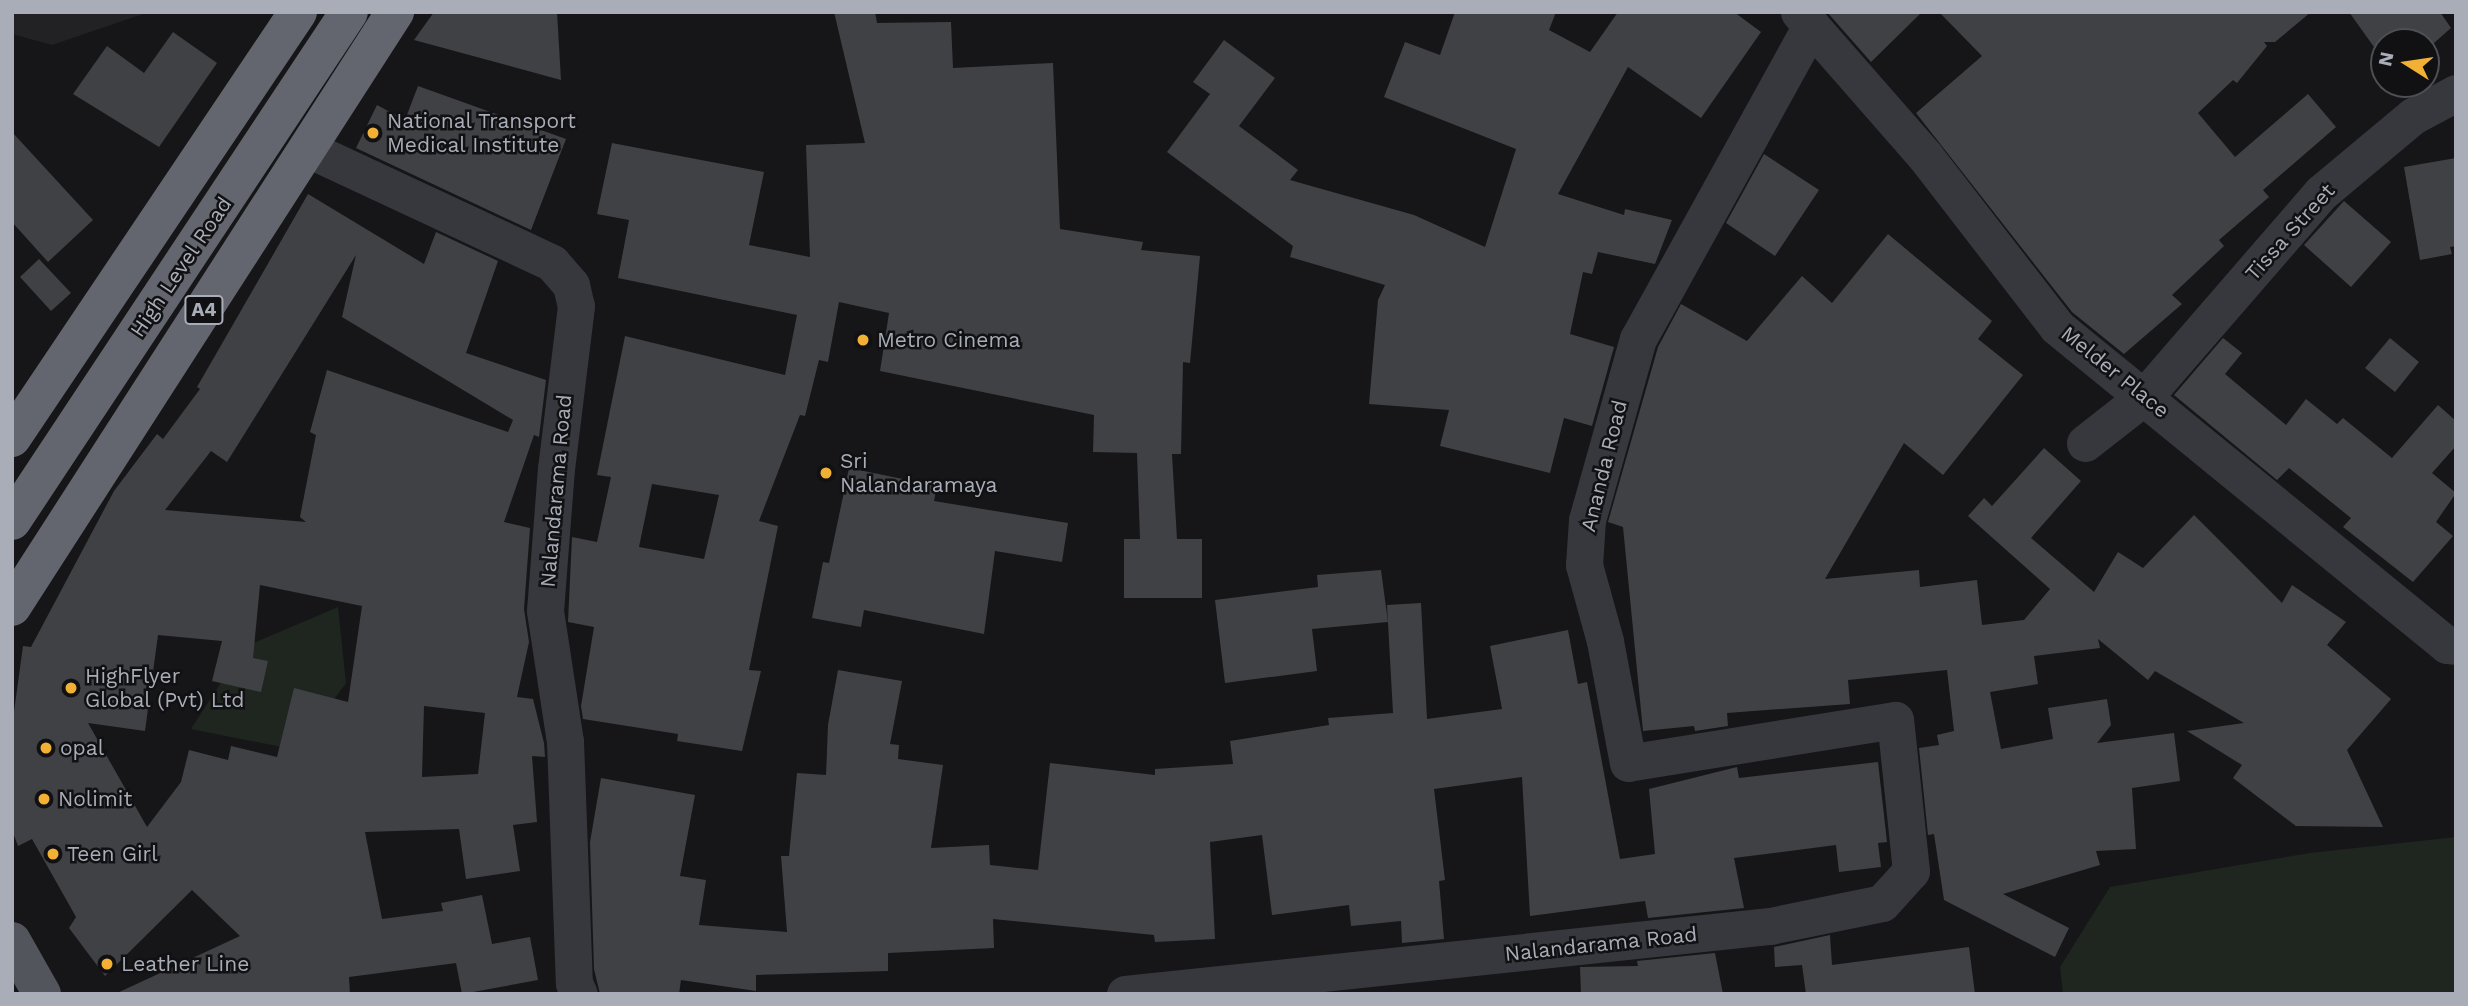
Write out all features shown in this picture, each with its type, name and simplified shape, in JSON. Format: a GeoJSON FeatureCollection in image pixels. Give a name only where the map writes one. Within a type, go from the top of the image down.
{"type":"FeatureCollection","features":[{"type":"Feature","properties":{"kind":"highway"},"geometry":{"type":"LineString","coordinates":[[12,438],[298,12]]}},
{"type":"Feature","properties":{"kind":"highway","name":"A4"},"geometry":{"type":"LineString","coordinates":[[14,599],[395,12]]}},
{"type":"Feature","properties":{"kind":"highway","name":"High Level Road"},"geometry":{"type":"LineString","coordinates":[[12,521],[340,27]]}},
{"type":"Feature","properties":{"kind":"main road"},"geometry":{"type":"LineString","coordinates":[[12,941],[42,994]]}},
{"type":"Feature","properties":{"kind":"street","name":"Melder Place"},"geometry":{"type":"LineString","coordinates":[[1805,19],[1924,156],[2057,327],[2145,396],[2447,645],[2456,646]]}},
{"type":"Feature","properties":{"kind":"street","name":"Ananda Road"},"geometry":{"type":"LineString","coordinates":[[1805,19],[1638,339],[1587,520],[1584,565],[1605,641],[1628,763],[1895,720]]}},
{"type":"Feature","properties":{"kind":"street","name":"Tissa Street"},"geometry":{"type":"LineString","coordinates":[[2085,443],[2145,396],[2322,192],[2413,116],[2456,93]]}},
{"type":"Feature","properties":{"kind":"street","name":"Nalandarama Road"},"geometry":{"type":"LineString","coordinates":[[308,149],[552,263],[571,285],[576,306],[556,468],[545,611],[565,741],[574,983],[579,994]]}},
{"type":"Feature","properties":{"kind":"street","name":"Nalandarama Road"},"geometry":{"type":"LineString","coordinates":[[1125,994],[1770,926],[1882,903],[1911,871],[1895,720]]}},
{"type":"Feature","properties":{"kind":"shaded area"},"geometry":{"type":"Polygon","coordinates":[[[12,12],[149,12],[52,45],[12,34],[12,12]]]}},
{"type":"Feature","properties":{"kind":"shaded area"},"geometry":{"type":"Polygon","coordinates":[[[338,607],[346,683],[297,750],[191,729],[244,647],[338,607]]]}},
{"type":"Feature","properties":{"kind":"shaded area"},"geometry":{"type":"Polygon","coordinates":[[[2456,837],[2456,994],[2063,994],[2060,967],[2110,887],[2310,853],[2456,837]]]}},
{"type":"Feature","properties":{"kind":"building"},"geometry":{"type":"Polygon","coordinates":[[[434,12],[557,12],[561,80],[414,40],[434,12]]]}},
{"type":"Feature","properties":{"kind":"building"},"geometry":{"type":"Polygon","coordinates":[[[834,12],[875,12],[877,23],[951,22],[953,68],[1053,63],[1060,229],[1143,242],[1141,250],[1200,256],[1190,363],[1183,362],[1181,454],[1172,454],[1177,539],[1202,539],[1202,598],[1124,598],[1124,539],[1140,539],[1137,453],[1093,452],[1094,415],[880,371],[889,313],[839,302],[828,362],[819,360],[805,416],[800,415],[759,521],[778,526],[749,670],[761,671],[742,751],[677,741],[678,734],[583,719],[581,706],[594,627],[568,622],[572,537],[597,542],[611,477],[597,475],[625,336],[785,375],[797,315],[618,278],[629,220],[597,214],[612,143],[764,172],[749,245],[810,257],[806,145],[865,143],[834,12]],[[652,484],[639,547],[704,559],[719,495],[652,484]]]}},
{"type":"Feature","properties":{"kind":"building"},"geometry":{"type":"Polygon","coordinates":[[[1455,12],[1556,12],[1549,30],[1590,52],[1618,12],[1734,12],[1761,32],[1701,118],[1628,67],[1558,194],[1624,215],[1625,209],[1672,220],[1655,264],[1598,252],[1592,274],[1583,272],[1570,334],[1614,347],[1592,426],[1564,418],[1550,473],[1440,446],[1449,410],[1369,404],[1378,300],[1385,285],[1290,257],[1293,246],[1167,152],[1210,94],[1193,82],[1224,40],[1275,78],[1239,126],[1298,170],[1290,180],[1414,215],[1485,247],[1516,149],[1384,97],[1405,42],[1440,55],[1455,12]]]}},
{"type":"Feature","properties":{"kind":"building"},"geometry":{"type":"Polygon","coordinates":[[[1827,12],[1922,12],[1871,62],[1827,12]]]}},
{"type":"Feature","properties":{"kind":"building"},"geometry":{"type":"Polygon","coordinates":[[[1939,12],[2311,12],[2275,42],[2264,42],[2267,46],[2237,83],[2233,80],[2198,113],[2235,157],[2308,94],[2336,127],[2263,190],[2269,197],[2219,240],[2224,246],[2172,295],[2182,304],[2124,354],[2072,312],[1916,113],[1982,56],[1939,12]]]}},
{"type":"Feature","properties":{"kind":"building"},"geometry":{"type":"Polygon","coordinates":[[[2349,12],[2440,12],[2451,28],[2440,38],[2440,28],[2370,28],[2370,41],[2349,12]]]}},
{"type":"Feature","properties":{"kind":"building"},"geometry":{"type":"Polygon","coordinates":[[[173,32],[217,63],[159,147],[73,94],[107,46],[144,73],[173,32]]]}},
{"type":"Feature","properties":{"kind":"building"},"geometry":{"type":"Polygon","coordinates":[[[418,86],[566,139],[531,230],[356,148],[377,105],[405,120],[418,86]]]}},
{"type":"Feature","properties":{"kind":"building"},"geometry":{"type":"Polygon","coordinates":[[[12,132],[93,220],[48,262],[12,222],[12,132]]]}},
{"type":"Feature","properties":{"kind":"building"},"geometry":{"type":"Polygon","coordinates":[[[1764,154],[1819,190],[1775,256],[1726,223],[1764,154]]]}},
{"type":"Feature","properties":{"kind":"building"},"geometry":{"type":"Polygon","coordinates":[[[2456,158],[2456,246],[2450,247],[2452,254],[2420,260],[2404,167],[2456,158]]]}},
{"type":"Feature","properties":{"kind":"building"},"geometry":{"type":"Polygon","coordinates":[[[308,194],[424,264],[436,232],[498,261],[466,353],[546,380],[539,437],[534,435],[504,522],[530,528],[524,609],[529,642],[517,697],[533,699],[544,743],[545,757],[532,756],[537,822],[513,825],[520,871],[466,879],[459,829],[365,832],[382,919],[443,911],[441,903],[482,895],[492,944],[530,937],[538,980],[462,994],[456,963],[349,977],[350,994],[115,994],[240,936],[192,890],[105,976],[69,928],[76,917],[32,839],[18,846],[12,830],[12,726],[23,646],[31,647],[114,491],[157,434],[163,439],[200,389],[197,387],[308,194]],[[356,255],[227,462],[211,451],[165,510],[306,522],[300,517],[316,435],[310,432],[327,370],[508,432],[513,420],[342,317],[356,255]],[[260,585],[253,658],[268,661],[261,692],[212,681],[222,641],[158,635],[145,731],[88,723],[147,827],[181,782],[189,750],[228,760],[231,746],[277,757],[294,688],[348,702],[362,606],[260,585]],[[424,706],[422,777],[478,774],[485,713],[424,706]]]}},
{"type":"Feature","properties":{"kind":"building"},"geometry":{"type":"Polygon","coordinates":[[[2344,201],[2391,242],[2351,287],[2304,245],[2344,201]]]}},
{"type":"Feature","properties":{"kind":"building"},"geometry":{"type":"Polygon","coordinates":[[[1888,234],[1992,321],[1978,339],[2023,375],[1943,475],[1904,443],[1825,579],[1919,570],[1920,587],[1977,580],[1982,625],[2024,620],[2050,589],[1968,516],[1984,498],[1992,506],[2044,448],[2081,481],[2031,538],[2094,592],[2118,552],[2143,568],[2194,515],[2282,603],[2292,585],[2346,622],[2327,645],[2391,699],[2347,750],[2383,827],[2296,826],[2233,778],[2242,765],[2187,731],[2244,723],[2155,671],[2148,680],[2098,639],[2100,648],[2034,656],[2038,684],[1990,692],[2001,749],[2053,739],[2048,708],[2107,699],[2111,725],[2097,743],[2174,733],[2180,781],[2132,788],[2136,849],[2096,851],[2100,865],[2003,894],[2069,928],[2055,957],[1944,900],[1934,834],[1928,835],[1919,748],[1939,745],[1937,735],[1954,731],[1947,670],[1848,680],[1850,704],[1727,713],[1728,726],[1695,731],[1694,726],[1643,731],[1623,527],[1608,522],[1658,347],[1681,304],[1747,341],[1802,276],[1832,303],[1888,234]]]}},
{"type":"Feature","properties":{"kind":"building"},"geometry":{"type":"Polygon","coordinates":[[[39,259],[71,293],[51,311],[20,277],[39,259]]]}},
{"type":"Feature","properties":{"kind":"building"},"geometry":{"type":"Polygon","coordinates":[[[2223,338],[2242,353],[2225,374],[2286,425],[2306,399],[2337,424],[2343,418],[2392,458],[2438,405],[2456,421],[2456,446],[2432,473],[2456,493],[2436,522],[2453,536],[2413,582],[2343,527],[2351,518],[2289,468],[2277,480],[2174,395],[2223,338]]]}},
{"type":"Feature","properties":{"kind":"building"},"geometry":{"type":"Polygon","coordinates":[[[2390,338],[2419,362],[2395,392],[2365,368],[2390,338]]]}},
{"type":"Feature","properties":{"kind":"building"},"geometry":{"type":"Polygon","coordinates":[[[849,468],[937,486],[934,501],[1068,523],[1062,562],[995,551],[984,634],[864,610],[861,627],[812,618],[823,562],[829,563],[849,468]]]}},
{"type":"Feature","properties":{"kind":"building"},"geometry":{"type":"Polygon","coordinates":[[[1381,570],[1388,622],[1312,629],[1317,671],[1225,683],[1215,600],[1318,587],[1317,575],[1381,570]]]}},
{"type":"Feature","properties":{"kind":"building"},"geometry":{"type":"Polygon","coordinates":[[[1421,603],[1427,719],[1502,709],[1490,646],[1568,630],[1578,684],[1587,682],[1620,859],[1655,854],[1649,789],[1737,767],[1739,778],[1878,762],[1887,842],[1878,843],[1881,867],[1839,872],[1836,845],[1734,858],[1744,908],[1648,918],[1645,901],[1530,916],[1522,777],[1434,789],[1445,880],[1439,881],[1444,939],[1402,943],[1401,921],[1351,926],[1349,905],[1272,915],[1262,835],[1210,842],[1215,939],[1155,942],[1154,935],[993,919],[994,948],[888,953],[888,971],[756,975],[756,991],[681,980],[679,994],[600,994],[594,969],[590,842],[601,778],[695,795],[680,876],[706,880],[699,925],[787,932],[781,856],[789,856],[797,773],[826,775],[828,725],[838,670],[902,681],[890,744],[899,745],[898,759],[943,765],[931,848],[989,845],[990,865],[1038,870],[1050,763],[1155,775],[1155,769],[1233,764],[1230,741],[1329,725],[1328,718],[1393,713],[1387,605],[1421,603]]]}},
{"type":"Feature","properties":{"kind":"building"},"geometry":{"type":"Polygon","coordinates":[[[1830,935],[1832,965],[1969,947],[1975,994],[1806,994],[1802,965],[1775,967],[1774,947],[1830,935]]]}},
{"type":"Feature","properties":{"kind":"building"},"geometry":{"type":"Polygon","coordinates":[[[1715,953],[1723,994],[1581,994],[1580,967],[1638,966],[1637,961],[1715,953]]]}},
{"type":"Feature","properties":{"kind":"place","name":"National Transport Medical Institute"},"geometry":{"type":"Point","coordinates":[373,133]}},
{"type":"Feature","properties":{"kind":"place","name":"Metro Cinema"},"geometry":{"type":"Point","coordinates":[863,340]}},
{"type":"Feature","properties":{"kind":"place","name":"Sri Nalandaramaya"},"geometry":{"type":"Point","coordinates":[826,473]}},
{"type":"Feature","properties":{"kind":"place","name":"HighFlyer Global (Pvt) Ltd"},"geometry":{"type":"Point","coordinates":[71,688]}},
{"type":"Feature","properties":{"kind":"place","name":"opal"},"geometry":{"type":"Point","coordinates":[46,748]}},
{"type":"Feature","properties":{"kind":"place","name":"Nolimit"},"geometry":{"type":"Point","coordinates":[44,799]}},
{"type":"Feature","properties":{"kind":"place","name":"Teen Girl"},"geometry":{"type":"Point","coordinates":[53,854]}},
{"type":"Feature","properties":{"kind":"place","name":"Leather Line"},"geometry":{"type":"Point","coordinates":[107,964]}}]}
